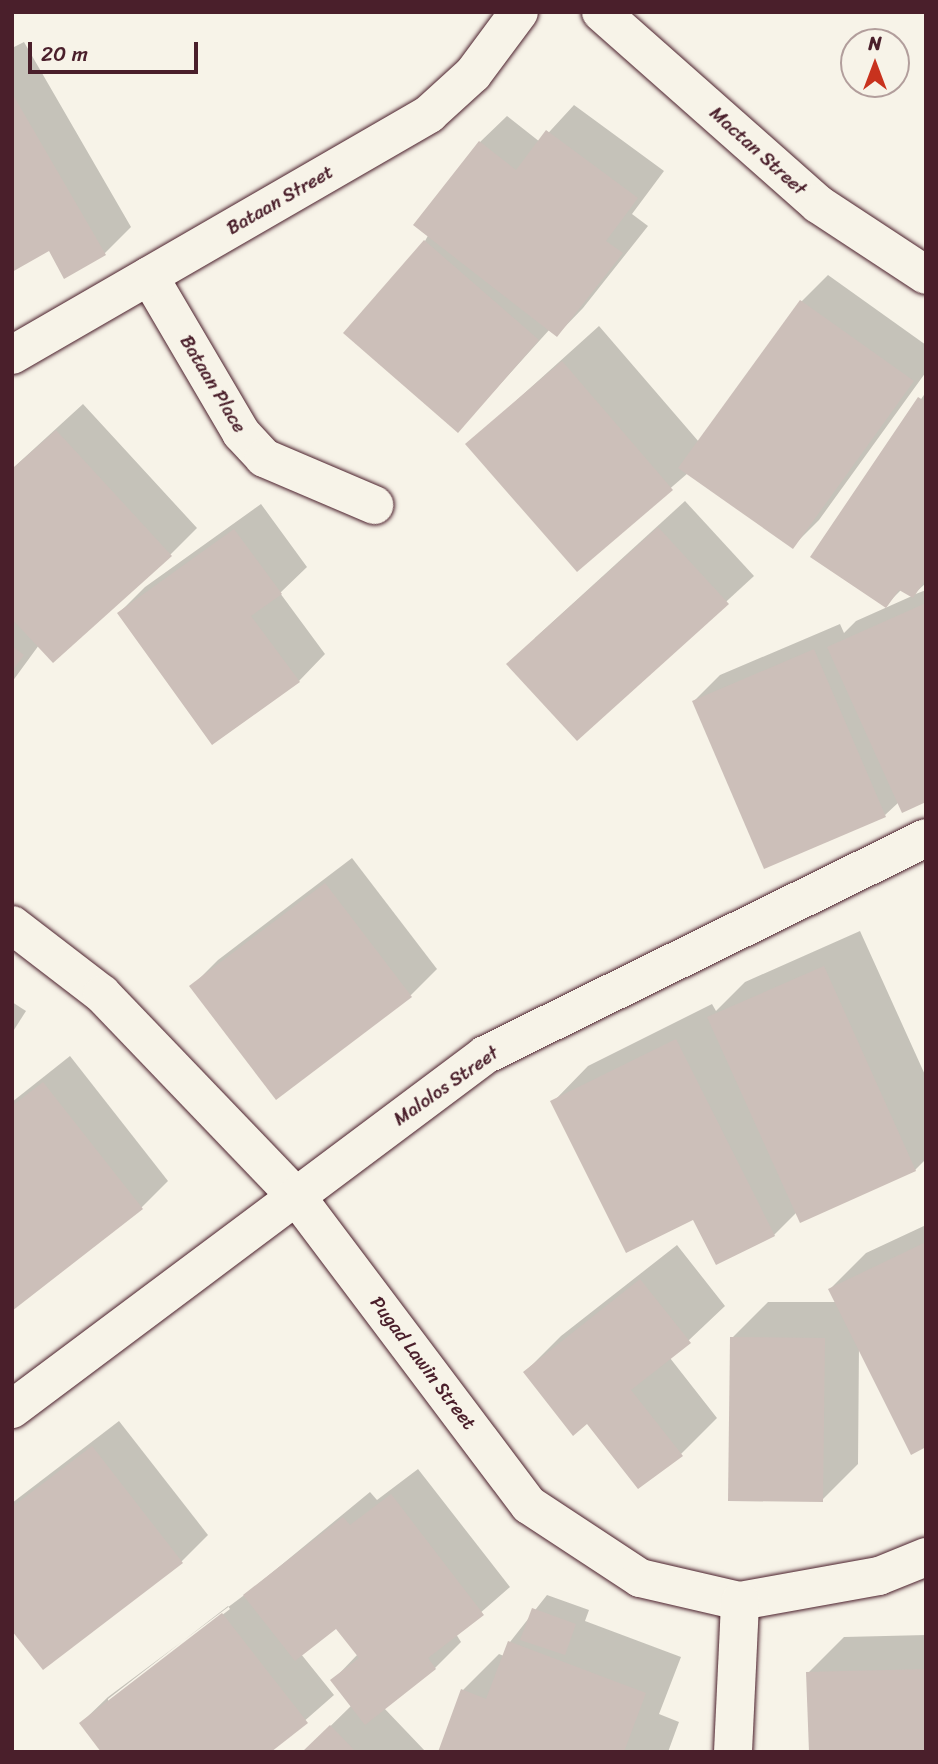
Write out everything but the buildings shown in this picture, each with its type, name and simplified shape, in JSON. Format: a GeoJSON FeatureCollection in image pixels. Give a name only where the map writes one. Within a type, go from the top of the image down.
{"type":"FeatureCollection","features":[{"type":"Feature","properties":{"kind":"street","name":"Bataan Street"},"geometry":{"type":"LineString","coordinates":[[12,355],[429,114],[473,74],[519,12]]}},
{"type":"Feature","properties":{"kind":"street","name":"Mactan Street"},"geometry":{"type":"LineString","coordinates":[[601,12],[818,204],[926,275]]}},
{"type":"Feature","properties":{"kind":"street","name":"Bataan Place"},"geometry":{"type":"LineString","coordinates":[[149,276],[241,433],[264,458],[374,505]]}},
{"type":"Feature","properties":{"kind":"street","name":"Malolos Street"},"geometry":{"type":"LineString","coordinates":[[12,1409],[485,1055],[926,838]]}},
{"type":"Feature","properties":{"kind":"street","name":"Pugad Lawin Street"},"geometry":{"type":"LineString","coordinates":[[12,925],[102,994],[296,1195],[529,1504],[640,1578],[740,1601],[879,1576],[926,1558]]}},
{"type":"Feature","properties":{"kind":"street"},"geometry":{"type":"LineString","coordinates":[[733,1752],[740,1601]]}}]}
